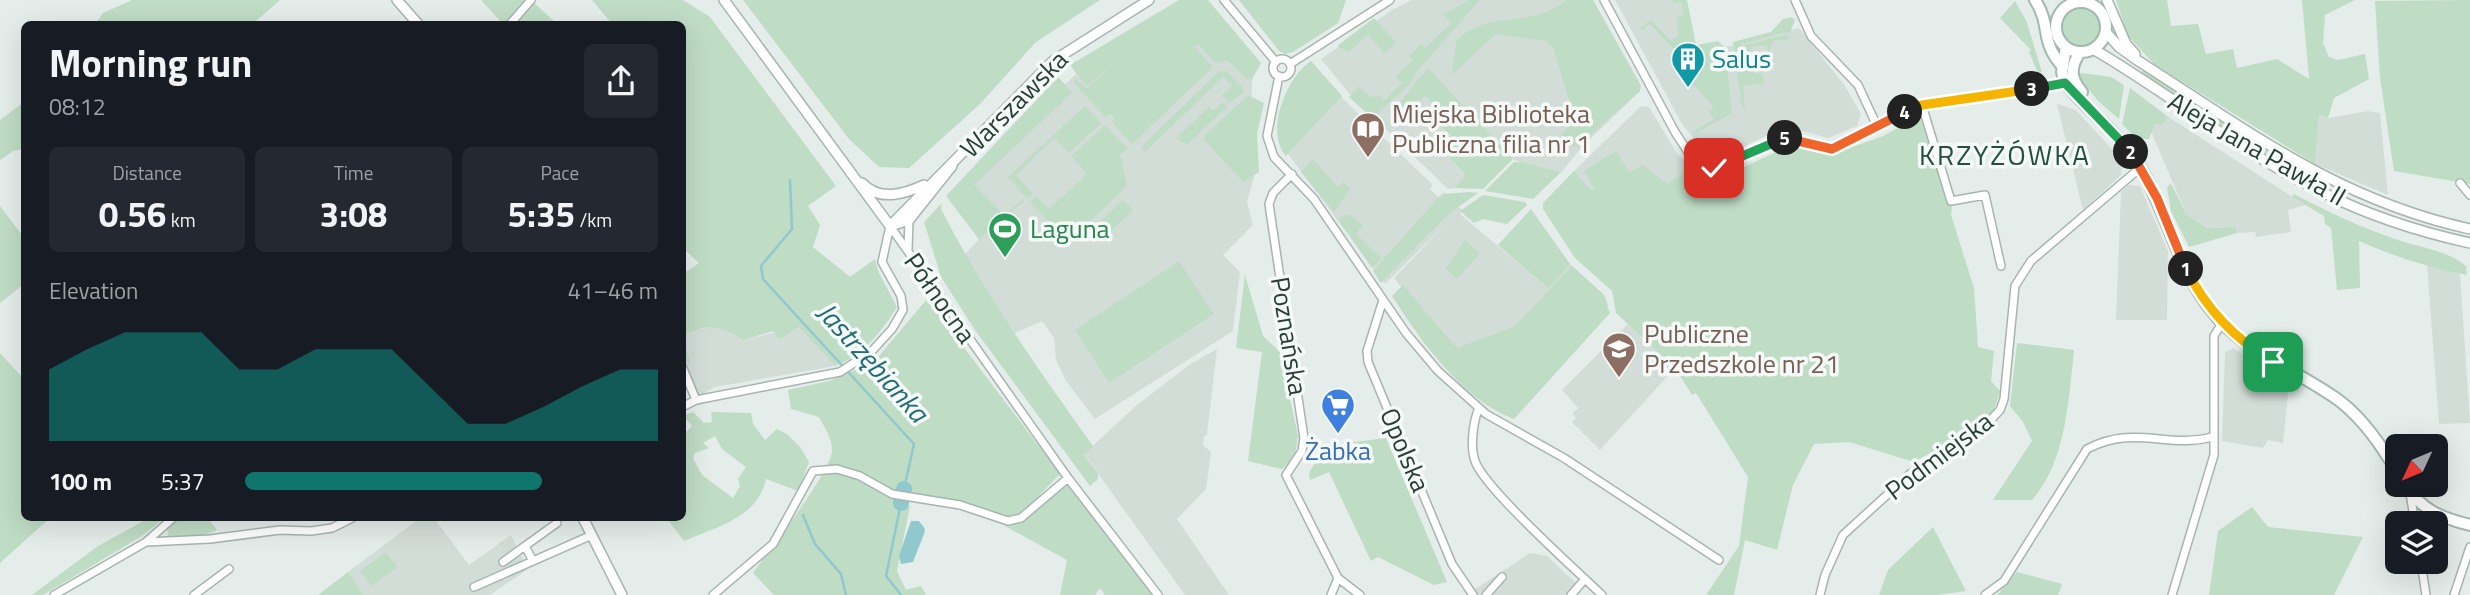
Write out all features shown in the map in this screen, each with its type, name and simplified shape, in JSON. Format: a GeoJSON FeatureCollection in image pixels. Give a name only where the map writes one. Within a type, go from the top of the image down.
{"type":"FeatureCollection","features":[{"type":"Feature","properties":{"kind":"main road"},"geometry":{"type":"LineString","coordinates":[[2035,0],[2045,23],[2049,51],[2063,67]]}},
{"type":"Feature","properties":{"kind":"main road"},"geometry":{"type":"LineString","coordinates":[[2041,0],[2057,18]]}},
{"type":"Feature","properties":{"kind":"main road"},"geometry":{"type":"LineString","coordinates":[[2095,2],[2104,15],[2106,32],[2093,49],[2080,52],[2066,47],[2057,34],[2057,18],[2064,3],[2095,2]]}},
{"type":"Feature","properties":{"kind":"main road"},"geometry":{"type":"LineString","coordinates":[[2066,47],[2063,67],[2065,83],[2102,120]]}},
{"type":"Feature","properties":{"kind":"main road"},"geometry":{"type":"LineString","coordinates":[[2080,52],[2072,66],[2072,78],[2140,168],[2168,223],[2187,271],[2210,309],[2251,348],[2342,403],[2372,434],[2385,454]]}},
{"type":"Feature","properties":{"kind":"main road"},"geometry":{"type":"LineString","coordinates":[[2416,497],[2437,516],[2470,525]]}},
{"type":"Feature","properties":{"kind":"street"},"geometry":{"type":"LineString","coordinates":[[397,0],[415,21]]}},
{"type":"Feature","properties":{"kind":"street"},"geometry":{"type":"LineString","coordinates":[[513,21],[531,0]]}},
{"type":"Feature","properties":{"kind":"street","name":"Północna"},"geometry":{"type":"LineString","coordinates":[[724,0],[890,226],[1069,478],[1158,595]]}},
{"type":"Feature","properties":{"kind":"street","name":"Warszawska"},"geometry":{"type":"LineString","coordinates":[[909,220],[952,166],[1053,61],[1149,0]]}},
{"type":"Feature","properties":{"kind":"street"},"geometry":{"type":"LineString","coordinates":[[1224,0],[1276,62]]}},
{"type":"Feature","properties":{"kind":"street"},"geometry":{"type":"LineString","coordinates":[[1279,76],[1288,74],[1290,64],[1390,0]]}},
{"type":"Feature","properties":{"kind":"street"},"geometry":{"type":"LineString","coordinates":[[1604,0],[1675,132],[1690,155],[1703,165],[1723,167],[1785,138],[1832,149],[1922,105],[2065,83]]}},
{"type":"Feature","properties":{"kind":"street"},"geometry":{"type":"LineString","coordinates":[[1796,0],[1811,36],[1858,85],[1877,126]]}},
{"type":"Feature","properties":{"kind":"street"},"geometry":{"type":"LineString","coordinates":[[2107,0],[2126,44],[2151,69]]}},
{"type":"Feature","properties":{"kind":"street","name":"Aleja Jana Pawła II"},"geometry":{"type":"LineString","coordinates":[[2106,32],[2119,47],[2151,69],[2264,144],[2329,181],[2397,209],[2470,229]]}},
{"type":"Feature","properties":{"kind":"street","name":"Aleja Jana Pawła II"},"geometry":{"type":"LineString","coordinates":[[2093,49],[2257,155],[2323,193],[2394,222],[2470,243]]}},
{"type":"Feature","properties":{"kind":"street"},"geometry":{"type":"LineString","coordinates":[[1279,76],[1273,69],[1276,62],[1284,59],[1290,64]]}},
{"type":"Feature","properties":{"kind":"street"},"geometry":{"type":"LineString","coordinates":[[1279,76],[1267,136],[1274,157],[1314,199],[1425,357],[1479,408],[1564,458],[1719,560]]}},
{"type":"Feature","properties":{"kind":"street"},"geometry":{"type":"LineString","coordinates":[[1922,105],[1951,201],[1985,195],[2001,267]]}},
{"type":"Feature","properties":{"kind":"street","name":"Warszawska"},"geometry":{"type":"LineString","coordinates":[[890,226],[952,166]]}},
{"type":"Feature","properties":{"kind":"street","name":"Podmiejska"},"geometry":{"type":"LineString","coordinates":[[1820,595],[1825,575],[1843,535],[1917,468],[1981,430],[1995,418],[2004,399],[2015,286],[2021,273],[2031,261],[2140,168]]}},
{"type":"Feature","properties":{"kind":"street"},"geometry":{"type":"LineString","coordinates":[[849,170],[867,188],[884,195],[909,192],[935,180]]}},
{"type":"Feature","properties":{"kind":"street","name":"Poznańska"},"geometry":{"type":"LineString","coordinates":[[1292,174],[1273,193],[1269,204],[1304,438],[1302,451],[1286,475],[1338,578]]}},
{"type":"Feature","properties":{"kind":"street"},"geometry":{"type":"LineString","coordinates":[[2460,183],[2470,195]]}},
{"type":"Feature","properties":{"kind":"street"},"geometry":{"type":"LineString","coordinates":[[686,405],[696,400],[843,370],[884,339],[903,310],[901,296],[882,262],[890,226],[909,220],[906,241],[910,256]]}},
{"type":"Feature","properties":{"kind":"street","name":"Opolska"},"geometry":{"type":"LineString","coordinates":[[1383,300],[1367,351],[1368,362],[1452,564],[1473,595]]}},
{"type":"Feature","properties":{"kind":"street"},"geometry":{"type":"LineString","coordinates":[[2172,595],[2214,455],[2214,336],[2222,323]]}},
{"type":"Feature","properties":{"kind":"street"},"geometry":{"type":"LineString","coordinates":[[686,376],[696,400]]}},
{"type":"Feature","properties":{"kind":"street"},"geometry":{"type":"LineString","coordinates":[[1479,408],[1473,421],[1475,461],[1494,487],[1602,595]]}},
{"type":"Feature","properties":{"kind":"street"},"geometry":{"type":"LineString","coordinates":[[1984,595],[2004,581],[2087,449],[2105,439],[2127,436],[2194,442],[2212,437]]}},
{"type":"Feature","properties":{"kind":"street"},"geometry":{"type":"LineString","coordinates":[[713,595],[773,544],[813,471],[836,469],[860,476],[898,495],[960,505],[1008,521],[1021,518],[1069,478]]}},
{"type":"Feature","properties":{"kind":"street"},"geometry":{"type":"LineString","coordinates":[[54,595],[146,542],[170,521]]}},
{"type":"Feature","properties":{"kind":"street"},"geometry":{"type":"LineString","coordinates":[[146,542],[210,539],[280,530],[311,531],[332,528],[346,521]]}},
{"type":"Feature","properties":{"kind":"street"},"geometry":{"type":"LineString","coordinates":[[585,521],[622,595]]}},
{"type":"Feature","properties":{"kind":"street"},"geometry":{"type":"LineString","coordinates":[[503,562],[557,523]]}},
{"type":"Feature","properties":{"kind":"street"},"geometry":{"type":"LineString","coordinates":[[474,587],[592,535]]}},
{"type":"Feature","properties":{"kind":"street"},"geometry":{"type":"LineString","coordinates":[[524,546],[533,561]]}},
{"type":"Feature","properties":{"kind":"street"},"geometry":{"type":"LineString","coordinates":[[2454,595],[2470,547]]}},
{"type":"Feature","properties":{"kind":"street"},"geometry":{"type":"LineString","coordinates":[[194,595],[229,569]]}},
{"type":"Feature","properties":{"kind":"street"},"geometry":{"type":"LineString","coordinates":[[2423,574],[2426,595]]}},
{"type":"Feature","properties":{"kind":"street"},"geometry":{"type":"LineString","coordinates":[[1486,595],[1503,577]]}},
{"type":"Feature","properties":{"kind":"street"},"geometry":{"type":"LineString","coordinates":[[1331,595],[1338,578],[1360,595]]}},
{"type":"Feature","properties":{"kind":"street"},"geometry":{"type":"LineString","coordinates":[[1571,595],[1586,579]]}},
{"type":"Feature","properties":{"kind":"shaded area"},"geometry":{"type":"Polygon","coordinates":[[[1196,0],[1259,68],[1253,74],[1251,100],[1257,166],[1247,202],[1253,225],[1223,255],[1240,272],[1233,331],[1095,419],[1066,381],[1056,360],[1054,338],[1042,321],[1011,335],[963,256],[979,239],[950,201],[1060,80],[1065,84],[1076,74],[1073,69],[1118,40],[1196,0]]]}},
{"type":"Feature","properties":{"kind":"shaded area"},"geometry":{"type":"Polygon","coordinates":[[[1412,0],[1593,0],[1641,85],[1640,91],[1582,147],[1560,174],[1514,160],[1428,69],[1425,96],[1440,113],[1436,122],[1451,136],[1448,156],[1465,176],[1455,188],[1448,189],[1352,97],[1321,59],[1392,10],[1412,0]]]}},
{"type":"Feature","properties":{"kind":"shaded area"},"geometry":{"type":"Polygon","coordinates":[[[1615,0],[1685,0],[1688,13],[1679,16],[1699,54],[1799,28],[1845,86],[1861,114],[1857,126],[1828,138],[1795,129],[1780,129],[1725,156],[1707,155],[1682,124],[1615,0]]]}},
{"type":"Feature","properties":{"kind":"shaded area"},"geometry":{"type":"Polygon","coordinates":[[[1341,97],[1433,185],[1430,189],[1438,197],[1444,192],[1463,211],[1460,214],[1549,289],[1570,264],[1605,296],[1608,305],[1518,407],[1470,376],[1394,278],[1448,222],[1385,284],[1288,154],[1341,97]]]}},
{"type":"Feature","properties":{"kind":"shaded area"},"geometry":{"type":"Polygon","coordinates":[[[2057,104],[2076,110],[2122,160],[2121,175],[2083,210],[2057,104]]]}},
{"type":"Feature","properties":{"kind":"shaded area"},"geometry":{"type":"Polygon","coordinates":[[[1641,106],[1649,107],[1678,155],[1691,166],[1667,185],[1629,173],[1600,192],[1590,189],[1574,171],[1641,106]]]}},
{"type":"Feature","properties":{"kind":"shaded area"},"geometry":{"type":"Polygon","coordinates":[[[2368,111],[2380,113],[2388,195],[2315,164],[2319,115],[2328,118],[2368,111]]]}},
{"type":"Feature","properties":{"kind":"shaded area"},"geometry":{"type":"Polygon","coordinates":[[[2167,116],[2305,205],[2288,210],[2291,232],[2256,237],[2255,232],[2237,233],[2235,227],[2207,228],[2186,214],[2151,131],[2155,123],[2162,126],[2167,116]]]}},
{"type":"Feature","properties":{"kind":"shaded area"},"geometry":{"type":"Polygon","coordinates":[[[2129,185],[2140,186],[2168,251],[2167,320],[2116,320],[2121,192],[2129,185]]]}},
{"type":"Feature","properties":{"kind":"shaded area"},"geometry":{"type":"Polygon","coordinates":[[[2427,264],[2460,274],[2470,423],[2439,424],[2427,264]]]}},
{"type":"Feature","properties":{"kind":"shaded area","name":"Publiczne Przedszkole nr 21"},"geometry":{"type":"Polygon","coordinates":[[[1628,324],[1675,368],[1600,450],[1572,422],[1576,418],[1572,414],[1578,408],[1562,390],[1628,324]]]}},
{"type":"Feature","properties":{"kind":"shaded area"},"geometry":{"type":"Polygon","coordinates":[[[799,326],[835,366],[715,387],[699,396],[686,367],[686,363],[691,364],[686,335],[698,329],[718,327],[744,340],[799,326]]]}},
{"type":"Feature","properties":{"kind":"shaded area"},"geometry":{"type":"Polygon","coordinates":[[[2233,348],[2289,384],[2283,443],[2268,440],[2263,448],[2222,441],[2225,353],[2233,348]]]}},
{"type":"Feature","properties":{"kind":"shaded area"},"geometry":{"type":"Polygon","coordinates":[[[1217,349],[1207,435],[1204,436],[1203,445],[1211,452],[1206,489],[1177,519],[1229,595],[1185,595],[1084,454],[1137,405],[1189,365],[1217,349]]]}},
{"type":"Feature","properties":{"kind":"shaded area"},"geometry":{"type":"Polygon","coordinates":[[[416,521],[436,521],[469,565],[511,535],[528,569],[490,595],[364,595],[348,572],[416,521]]]}},
{"type":"Feature","properties":{"kind":"shaded area"},"geometry":{"type":"Polygon","coordinates":[[[1530,553],[1547,556],[1581,588],[1575,595],[1466,595],[1530,553]]]}},
{"type":"Feature","properties":{"kind":"green space"},"geometry":{"type":"Polygon","coordinates":[[[132,0],[280,0],[256,21],[97,21],[103,13],[132,0]]]}},
{"type":"Feature","properties":{"kind":"green space"},"geometry":{"type":"Polygon","coordinates":[[[481,0],[531,0],[554,21],[500,21],[481,0]]]}},
{"type":"Feature","properties":{"kind":"green space"},"geometry":{"type":"Polygon","coordinates":[[[592,0],[683,0],[710,17],[836,186],[808,206],[820,225],[813,247],[850,277],[875,259],[879,273],[897,307],[863,350],[835,366],[799,327],[780,339],[773,331],[744,340],[714,328],[700,329],[686,335],[686,272],[699,263],[686,251],[686,21],[610,21],[592,0]]]}},
{"type":"Feature","properties":{"kind":"green space"},"geometry":{"type":"Polygon","coordinates":[[[743,0],[1100,0],[1036,42],[979,105],[909,168],[879,167],[849,139],[743,0]]]}},
{"type":"Feature","properties":{"kind":"green space"},"geometry":{"type":"Polygon","coordinates":[[[1179,0],[1208,0],[1261,63],[1252,79],[1247,79],[1227,60],[1216,63],[1197,44],[1195,47],[1213,67],[1132,144],[1112,122],[1115,118],[1110,114],[1105,117],[1073,82],[1076,79],[1087,89],[1116,60],[1087,86],[1070,65],[1179,0]]]}},
{"type":"Feature","properties":{"kind":"green space"},"geometry":{"type":"Polygon","coordinates":[[[1239,0],[1346,0],[1338,23],[1293,52],[1285,54],[1279,51],[1239,0]]]}},
{"type":"Feature","properties":{"kind":"green space"},"geometry":{"type":"Polygon","coordinates":[[[1469,0],[1480,0],[1419,69],[1409,85],[1372,118],[1349,97],[1359,86],[1372,98],[1379,95],[1385,100],[1402,83],[1395,77],[1413,60],[1409,56],[1421,44],[1425,48],[1451,23],[1441,11],[1446,13],[1469,0]]]}},
{"type":"Feature","properties":{"kind":"green space"},"geometry":{"type":"Polygon","coordinates":[[[1566,0],[1593,0],[1640,85],[1640,91],[1577,147],[1572,146],[1561,134],[1575,120],[1553,47],[1546,41],[1496,34],[1452,75],[1456,41],[1469,31],[1497,21],[1539,14],[1566,0]]]}},
{"type":"Feature","properties":{"kind":"green space"},"geometry":{"type":"Polygon","coordinates":[[[1672,0],[1687,0],[1696,45],[1718,41],[1725,47],[1732,113],[1696,133],[1691,133],[1714,119],[1709,112],[1714,107],[1675,65],[1682,58],[1650,24],[1642,30],[1640,28],[1651,20],[1670,40],[1678,36],[1677,18],[1684,13],[1681,2],[1675,3],[1672,0]]]}},
{"type":"Feature","properties":{"kind":"green space"},"geometry":{"type":"Polygon","coordinates":[[[2116,0],[2167,0],[2171,26],[2198,24],[2206,54],[2233,49],[2237,68],[2277,59],[2309,79],[2302,0],[2355,0],[2325,15],[2323,43],[2329,57],[2338,60],[2365,54],[2369,79],[2334,98],[2328,118],[2319,115],[2315,164],[2155,65],[2128,36],[2116,0]]]}},
{"type":"Feature","properties":{"kind":"green space"},"geometry":{"type":"Polygon","coordinates":[[[2470,0],[2470,184],[2394,171],[2380,78],[2375,1],[2470,0]]]}},
{"type":"Feature","properties":{"kind":"green space"},"geometry":{"type":"Polygon","coordinates":[[[2015,1],[2026,20],[2042,72],[2038,73],[2029,52],[2031,50],[2000,18],[2015,1]]]}},
{"type":"Feature","properties":{"kind":"green space"},"geometry":{"type":"Polygon","coordinates":[[[2081,6],[2095,12],[2101,26],[2095,40],[2081,46],[2067,40],[2061,26],[2067,12],[2081,6]]]}},
{"type":"Feature","properties":{"kind":"green space"},"geometry":{"type":"Polygon","coordinates":[[[1791,17],[1795,20],[1790,33],[1741,44],[1742,46],[1789,36],[1788,40],[1774,40],[1768,53],[1766,45],[1751,47],[1754,74],[1762,73],[1764,83],[1743,85],[1745,108],[1742,107],[1733,42],[1771,32],[1783,19],[1791,17]]]}},
{"type":"Feature","properties":{"kind":"green space"},"geometry":{"type":"Polygon","coordinates":[[[1374,18],[1396,42],[1384,53],[1368,35],[1349,52],[1337,46],[1374,18]]]}},
{"type":"Feature","properties":{"kind":"green space"},"geometry":{"type":"Polygon","coordinates":[[[1311,61],[1342,96],[1286,156],[1277,133],[1281,105],[1294,79],[1311,61]]]}},
{"type":"Feature","properties":{"kind":"green space"},"geometry":{"type":"Polygon","coordinates":[[[1428,68],[1513,159],[1483,189],[1455,188],[1465,175],[1448,156],[1451,136],[1436,122],[1440,113],[1425,96],[1408,111],[1399,103],[1428,68]]]}},
{"type":"Feature","properties":{"kind":"green space"},"geometry":{"type":"Polygon","coordinates":[[[2143,70],[2276,157],[2323,183],[2322,187],[2278,162],[2141,73],[2143,70]]]}},
{"type":"Feature","properties":{"kind":"green space"},"geometry":{"type":"Polygon","coordinates":[[[1219,71],[1226,71],[1242,87],[1243,93],[1229,103],[1222,95],[1232,86],[1223,77],[1144,153],[1142,146],[1219,71]]]}},
{"type":"Feature","properties":{"kind":"green space"},"geometry":{"type":"Polygon","coordinates":[[[2081,73],[2111,77],[2124,85],[2119,119],[2098,101],[2078,76],[2081,73]]]}},
{"type":"Feature","properties":{"kind":"green space"},"geometry":{"type":"Polygon","coordinates":[[[1058,77],[1072,93],[974,185],[1004,215],[1023,199],[1024,201],[979,239],[946,196],[1058,77]]]}},
{"type":"Feature","properties":{"kind":"green space"},"geometry":{"type":"Polygon","coordinates":[[[2130,88],[2167,116],[2162,126],[2155,123],[2149,139],[2137,139],[2122,124],[2130,88]]]}},
{"type":"Feature","properties":{"kind":"green space"},"geometry":{"type":"Polygon","coordinates":[[[1250,96],[1264,103],[1257,134],[1259,172],[1243,182],[1204,140],[1205,135],[1250,96]]]}},
{"type":"Feature","properties":{"kind":"green space"},"geometry":{"type":"Polygon","coordinates":[[[1223,102],[1227,107],[1187,145],[1176,138],[1209,107],[1213,111],[1223,102]]]}},
{"type":"Feature","properties":{"kind":"green space"},"geometry":{"type":"Polygon","coordinates":[[[21,104],[21,150],[13,151],[0,160],[0,120],[21,104]]]}},
{"type":"Feature","properties":{"kind":"green space"},"geometry":{"type":"Polygon","coordinates":[[[1085,106],[1101,123],[1069,153],[1054,138],[1016,175],[1033,194],[1027,199],[1008,177],[1085,106]]]}},
{"type":"Feature","properties":{"kind":"green space"},"geometry":{"type":"Polygon","coordinates":[[[1921,116],[1952,205],[1951,215],[1974,288],[1978,347],[1994,351],[1991,381],[2000,391],[1994,410],[1972,430],[1914,462],[1849,442],[1814,444],[1793,485],[1777,550],[1745,540],[1734,595],[1706,595],[1739,546],[1748,477],[1696,393],[1692,395],[1675,368],[1616,313],[1612,291],[1575,258],[1543,209],[1543,203],[1574,171],[1590,189],[1595,190],[1584,171],[1616,151],[1629,172],[1643,165],[1667,184],[1691,166],[1725,176],[1787,147],[1841,151],[1881,137],[1921,116]]]}},
{"type":"Feature","properties":{"kind":"green space"},"geometry":{"type":"Polygon","coordinates":[[[1105,125],[1128,149],[1120,155],[1127,186],[1084,227],[1065,239],[1030,202],[1036,196],[1049,209],[1087,174],[1071,156],[1105,125]]]}},
{"type":"Feature","properties":{"kind":"green space"},"geometry":{"type":"Polygon","coordinates":[[[1313,159],[1338,187],[1343,182],[1350,189],[1334,212],[1301,172],[1313,159]]]}},
{"type":"Feature","properties":{"kind":"green space"},"geometry":{"type":"Polygon","coordinates":[[[1514,162],[1561,172],[1533,199],[1485,191],[1514,162]]]}},
{"type":"Feature","properties":{"kind":"green space"},"geometry":{"type":"Polygon","coordinates":[[[2171,183],[2186,214],[2207,228],[2235,227],[2237,233],[2189,247],[2171,211],[2167,187],[2171,183]]]}},
{"type":"Feature","properties":{"kind":"green space"},"geometry":{"type":"Polygon","coordinates":[[[1478,193],[1450,213],[1381,283],[1373,271],[1436,200],[1444,194],[1478,193]]]}},
{"type":"Feature","properties":{"kind":"green space"},"geometry":{"type":"Polygon","coordinates":[[[2294,194],[2369,229],[2450,256],[2466,266],[2467,275],[2412,261],[2359,241],[2360,288],[2337,290],[2331,228],[2325,224],[2324,216],[2292,197],[2294,194]]]}},
{"type":"Feature","properties":{"kind":"green space"},"geometry":{"type":"Polygon","coordinates":[[[1483,195],[1525,202],[1527,205],[1507,224],[1483,219],[1474,223],[1460,211],[1483,195]]]}},
{"type":"Feature","properties":{"kind":"green space"},"geometry":{"type":"Polygon","coordinates":[[[1123,200],[1133,210],[1107,235],[1101,230],[1096,235],[1094,228],[1123,200]]]}},
{"type":"Feature","properties":{"kind":"green space"},"geometry":{"type":"Polygon","coordinates":[[[942,203],[941,209],[993,301],[1093,446],[1084,455],[1098,474],[1098,479],[1090,486],[975,330],[941,277],[924,222],[942,203]]]}},
{"type":"Feature","properties":{"kind":"green space"},"geometry":{"type":"Polygon","coordinates":[[[0,206],[21,234],[21,286],[0,303],[0,206]]]}},
{"type":"Feature","properties":{"kind":"green space"},"geometry":{"type":"Polygon","coordinates":[[[1531,209],[1570,264],[1549,289],[1498,245],[1531,209]]]}},
{"type":"Feature","properties":{"kind":"green space"},"geometry":{"type":"Polygon","coordinates":[[[1349,214],[1363,225],[1356,234],[1381,258],[1372,268],[1338,219],[1349,214]]]}},
{"type":"Feature","properties":{"kind":"green space"},"geometry":{"type":"Polygon","coordinates":[[[1465,240],[1480,253],[1457,279],[1446,269],[1465,240]]]}},
{"type":"Feature","properties":{"kind":"green space"},"geometry":{"type":"Polygon","coordinates":[[[1179,261],[1214,314],[1109,383],[1075,330],[1179,261]]]}},
{"type":"Feature","properties":{"kind":"green space"},"geometry":{"type":"Polygon","coordinates":[[[1572,266],[1603,294],[1610,313],[1514,419],[1495,410],[1460,384],[1416,332],[1392,296],[1403,285],[1457,348],[1515,326],[1572,266]]]}},
{"type":"Feature","properties":{"kind":"green space"},"geometry":{"type":"Polygon","coordinates":[[[1245,275],[1263,336],[1280,352],[1298,436],[1295,456],[1282,469],[1248,461],[1262,352],[1236,348],[1245,275]]]}},
{"type":"Feature","properties":{"kind":"green space"},"geometry":{"type":"Polygon","coordinates":[[[927,299],[1060,474],[1019,516],[1004,518],[965,502],[909,493],[909,481],[897,501],[910,506],[897,571],[906,590],[921,586],[926,595],[774,595],[753,573],[811,493],[822,476],[832,451],[829,437],[819,417],[791,409],[788,390],[829,381],[862,367],[879,356],[927,299]]]}},
{"type":"Feature","properties":{"kind":"green space"},"geometry":{"type":"Polygon","coordinates":[[[2017,343],[2074,350],[2064,429],[2052,468],[2032,500],[1993,500],[2032,441],[2023,422],[2010,406],[2017,343]]]}},
{"type":"Feature","properties":{"kind":"green space"},"geometry":{"type":"Polygon","coordinates":[[[686,346],[691,364],[686,363],[686,346]]]}},
{"type":"Feature","properties":{"kind":"green space"},"geometry":{"type":"Polygon","coordinates":[[[0,353],[21,376],[21,521],[47,521],[0,563],[0,353]]]}},
{"type":"Feature","properties":{"kind":"green space"},"geometry":{"type":"Polygon","coordinates":[[[693,412],[704,423],[712,422],[711,412],[751,413],[753,424],[765,440],[777,429],[787,434],[800,447],[809,462],[798,491],[766,479],[754,503],[745,512],[722,526],[684,541],[668,521],[686,521],[686,432],[692,426],[686,419],[686,415],[693,412]],[[715,436],[703,443],[709,448],[695,453],[693,458],[702,475],[733,498],[740,486],[738,479],[746,467],[722,449],[715,436]]]}},
{"type":"Feature","properties":{"kind":"green space"},"geometry":{"type":"Polygon","coordinates":[[[1386,438],[1447,582],[1434,585],[1378,557],[1371,561],[1329,472],[1310,480],[1309,473],[1317,459],[1353,455],[1347,443],[1386,438]]]}},
{"type":"Feature","properties":{"kind":"green space"},"geometry":{"type":"Polygon","coordinates":[[[1068,485],[1152,595],[1105,595],[1100,588],[1095,595],[1060,595],[1067,560],[1005,526],[1023,520],[1068,485]]]}},
{"type":"Feature","properties":{"kind":"green space"},"geometry":{"type":"Polygon","coordinates":[[[2252,507],[2268,527],[2363,537],[2334,595],[2209,595],[2218,531],[2252,507]]]}},
{"type":"Feature","properties":{"kind":"green space"},"geometry":{"type":"Polygon","coordinates":[[[144,521],[160,521],[142,536],[43,595],[32,595],[98,546],[144,521]]]}},
{"type":"Feature","properties":{"kind":"green space"},"geometry":{"type":"Polygon","coordinates":[[[175,521],[210,521],[217,530],[204,535],[168,536],[167,528],[175,521]]]}},
{"type":"Feature","properties":{"kind":"green space"},"geometry":{"type":"Polygon","coordinates":[[[1933,527],[1966,591],[1937,595],[1879,595],[1888,570],[1933,527]]]}},
{"type":"Feature","properties":{"kind":"green space"},"geometry":{"type":"Polygon","coordinates":[[[386,552],[397,567],[372,586],[360,571],[386,552]]]}},
{"type":"Feature","properties":{"kind":"green space"},"geometry":{"type":"Polygon","coordinates":[[[348,572],[364,595],[318,595],[348,572]]]}},
{"type":"Feature","properties":{"kind":"green space"},"geometry":{"type":"Polygon","coordinates":[[[2017,572],[2062,584],[2058,595],[1997,595],[2017,572]]]}},
{"type":"Feature","properties":{"kind":"water"},"geometry":{"type":"Polygon","coordinates":[[[911,521],[919,521],[925,529],[924,534],[913,562],[901,564],[899,556],[911,521]]]}},
{"type":"Feature","properties":{"kind":"waterway","name":"Jastrzębianka"},"geometry":{"type":"LineString","coordinates":[[790,180],[792,229],[761,266],[763,279],[914,444],[904,489]]}},
{"type":"Feature","properties":{"kind":"waterway","name":"Jastrzębianka"},"geometry":{"type":"LineString","coordinates":[[901,503],[904,489]]}},
{"type":"Feature","properties":{"kind":"waterway","name":"Jastrzębianka"},"geometry":{"type":"LineString","coordinates":[[901,503],[886,576],[901,595]]}},
{"type":"Feature","properties":{"kind":"waterway"},"geometry":{"type":"LineString","coordinates":[[803,515],[815,544],[841,574],[846,595]]}},
{"type":"Feature","properties":{"kind":"place","name":"Salus"},"geometry":{"type":"Point","coordinates":[1688,89]}},
{"type":"Feature","properties":{"kind":"place","name":"Miejska Biblioteka Publiczna filia nr 1"},"geometry":{"type":"Point","coordinates":[1368,159]}},
{"type":"Feature","properties":{"kind":"place","name":"Laguna"},"geometry":{"type":"Point","coordinates":[1005,259]}},
{"type":"Feature","properties":{"kind":"place","name":"Publiczne Przedszkole nr 21"},"geometry":{"type":"Point","coordinates":[1619,379]}},
{"type":"Feature","properties":{"kind":"place","name":"Żabka"},"geometry":{"type":"Point","coordinates":[1338,435]}},
{"type":"Feature","properties":{"kind":"district","name":"KRZYŻÓWKA"},"geometry":{"type":"Point","coordinates":[2005,155]}},
{"type":"Feature","properties":{"kind":"route"},"geometry":{"type":"LineString","coordinates":[[1714,168],[1723,167],[1785,138],[1832,149],[1890,118],[1922,105],[2065,83],[2132,154],[2157,198],[2187,271],[2210,309],[2235,336],[2273,362]]}}]}
